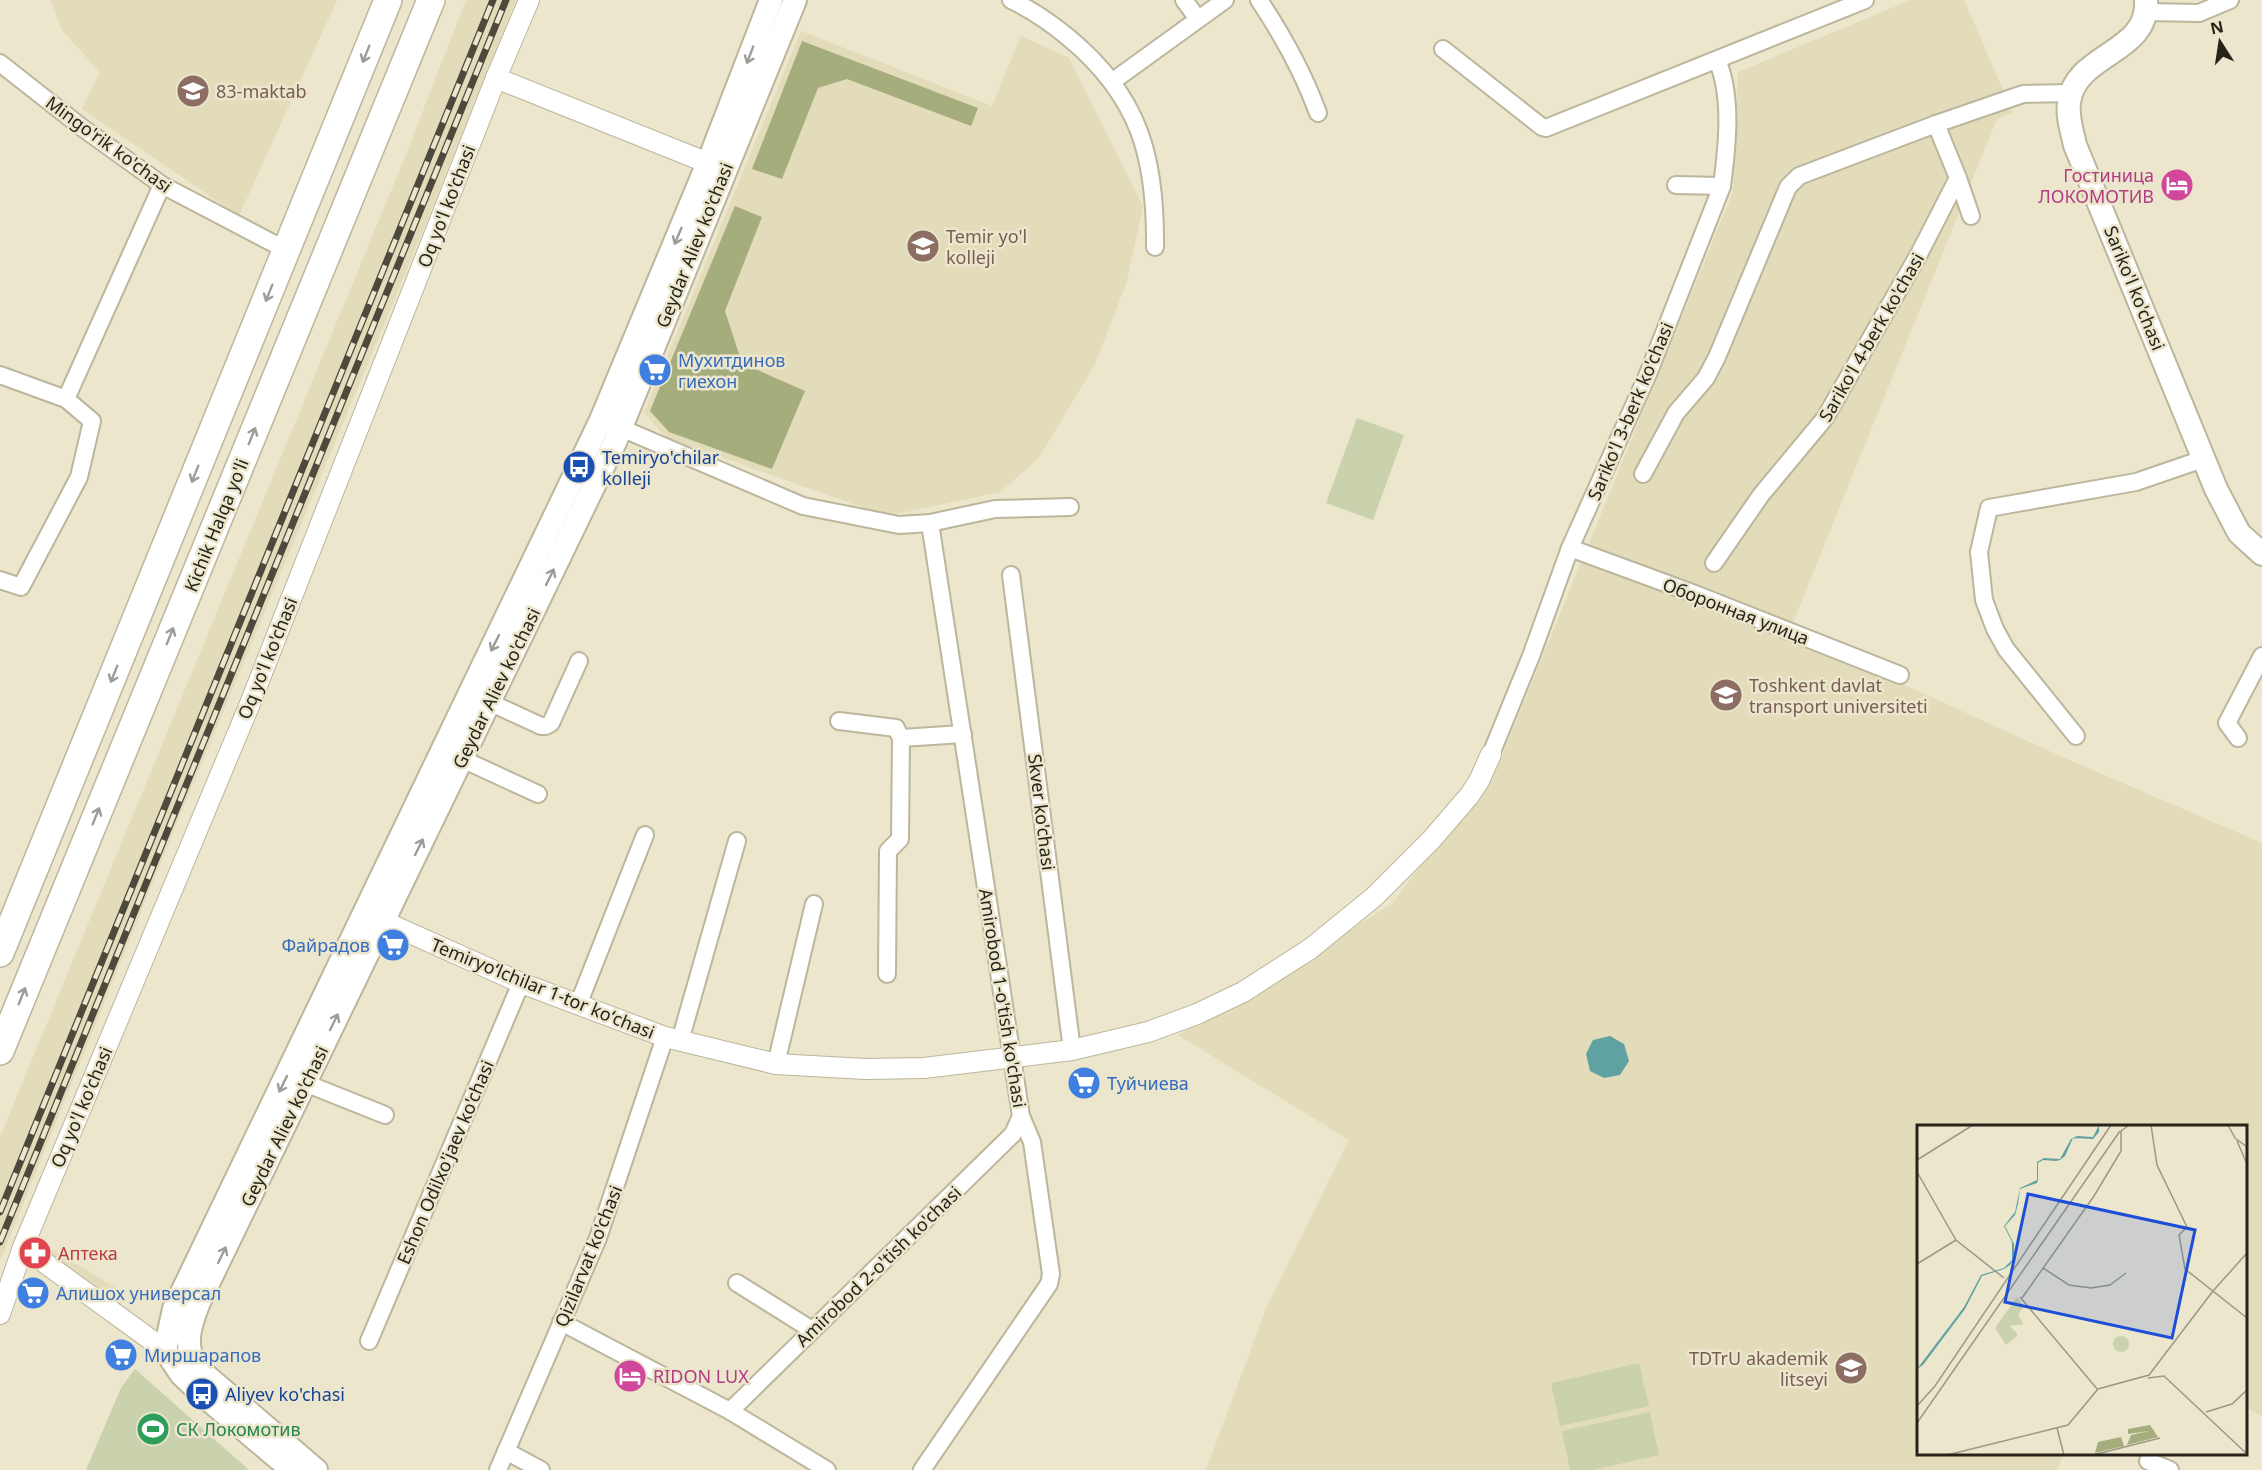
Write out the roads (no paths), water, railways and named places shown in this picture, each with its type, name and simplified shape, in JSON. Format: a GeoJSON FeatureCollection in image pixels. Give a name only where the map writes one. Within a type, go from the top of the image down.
{"type":"FeatureCollection","features":[{"type":"Feature","properties":{"kind":"highway"},"geometry":{"type":"LineString","coordinates":[[0,953],[388,0]]}},
{"type":"Feature","properties":{"kind":"highway","name":"Kichik Halqa yo'li"},"geometry":{"type":"LineString","coordinates":[[0,1051],[431,0]]}},
{"type":"Feature","properties":{"kind":"main road","name":"Geydar Aliev ko'chasi"},"geometry":{"type":"LineString","coordinates":[[716,167],[771,0]]}},
{"type":"Feature","properties":{"kind":"main road","name":"Geydar Aliev ko'chasi"},"geometry":{"type":"LineString","coordinates":[[165,1350],[170,1322],[179,1296],[305,1083],[374,917],[462,759],[489,702],[611,424],[716,167],[795,0]]}},
{"type":"Feature","properties":{"kind":"main road"},"geometry":{"type":"LineString","coordinates":[[2071,93],[2084,72],[2135,35],[2142,24],[2146,6]]}},
{"type":"Feature","properties":{"kind":"main road","name":"Sariko'l ko'chasi"},"geometry":{"type":"LineString","coordinates":[[2071,93],[2068,111],[2075,145],[2203,459],[2222,504],[2236,528],[2247,543],[2262,554]]}},
{"type":"Feature","properties":{"kind":"main road","name":"Geydar Aliev ko'chasi"},"geometry":{"type":"LineString","coordinates":[[196,1367],[188,1345],[192,1318],[249,1175],[611,424]]}},
{"type":"Feature","properties":{"kind":"main road"},"geometry":{"type":"LineString","coordinates":[[165,1350],[196,1367],[316,1470]]}},
{"type":"Feature","properties":{"kind":"main road"},"geometry":{"type":"LineString","coordinates":[[165,1350],[181,1374],[202,1394],[292,1470]]}},
{"type":"Feature","properties":{"kind":"street","name":"Oq yo'l ko'chasi"},"geometry":{"type":"LineString","coordinates":[[0,1314],[23,1247],[249,706],[496,78],[529,0]]}},
{"type":"Feature","properties":{"kind":"street"},"geometry":{"type":"LineString","coordinates":[[1011,0],[1042,18],[1091,57],[1113,81],[1126,103],[1145,151],[1155,212],[1155,248]]}},
{"type":"Feature","properties":{"kind":"street"},"geometry":{"type":"LineString","coordinates":[[1184,0],[1198,19]]}},
{"type":"Feature","properties":{"kind":"street"},"geometry":{"type":"LineString","coordinates":[[1113,81],[1225,0]]}},
{"type":"Feature","properties":{"kind":"street"},"geometry":{"type":"LineString","coordinates":[[1259,0],[1289,46],[1308,84],[1318,113]]}},
{"type":"Feature","properties":{"kind":"street"},"geometry":{"type":"LineString","coordinates":[[1443,49],[1546,128],[1865,0]]}},
{"type":"Feature","properties":{"kind":"street"},"geometry":{"type":"LineString","coordinates":[[2146,6],[2199,13],[2230,0]]}},
{"type":"Feature","properties":{"kind":"street","name":"Sariko'l 3-berk ko'chasi"},"geometry":{"type":"LineString","coordinates":[[1491,754],[1531,656],[1570,548],[1647,374],[1722,186],[1727,126],[1723,75],[1717,60]]}},
{"type":"Feature","properties":{"kind":"street","name":"Mingo'rik ko'chasi"},"geometry":{"type":"LineString","coordinates":[[0,63],[80,126],[162,185],[286,250]]}},
{"type":"Feature","properties":{"kind":"street"},"geometry":{"type":"LineString","coordinates":[[496,78],[716,167]]}},
{"type":"Feature","properties":{"kind":"street"},"geometry":{"type":"LineString","coordinates":[[1643,474],[1676,413],[1706,378],[1717,357],[1788,187],[1799,176],[2023,94],[2071,93]]}},
{"type":"Feature","properties":{"kind":"street"},"geometry":{"type":"LineString","coordinates":[[1936,124],[1971,216]]}},
{"type":"Feature","properties":{"kind":"street","name":"Sariko'l 4-berk ko'chasi"},"geometry":{"type":"LineString","coordinates":[[1714,563],[1761,495],[1825,418],[1920,254],[1958,178]]}},
{"type":"Feature","properties":{"kind":"street"},"geometry":{"type":"LineString","coordinates":[[66,399],[162,185]]}},
{"type":"Feature","properties":{"kind":"street"},"geometry":{"type":"LineString","coordinates":[[1676,185],[1722,186]]}},
{"type":"Feature","properties":{"kind":"street"},"geometry":{"type":"LineString","coordinates":[[0,375],[66,399],[92,421],[79,477],[21,587],[0,580]]}},
{"type":"Feature","properties":{"kind":"street"},"geometry":{"type":"LineString","coordinates":[[611,424],[803,506],[899,525],[930,523],[995,509],[1070,507]]}},
{"type":"Feature","properties":{"kind":"street"},"geometry":{"type":"LineString","coordinates":[[2076,736],[2006,649],[1995,629],[1984,600],[1979,552],[1989,508],[2136,482],[2203,459]]}},
{"type":"Feature","properties":{"kind":"street","name":"Amirobod 1-o'tish ko'chasi"},"geometry":{"type":"LineString","coordinates":[[922,1470],[1051,1278],[1032,1142],[1021,1116],[930,523]]}},
{"type":"Feature","properties":{"kind":"street","name":"Оборонная улица"},"geometry":{"type":"LineString","coordinates":[[1570,548],[1695,594],[1900,675]]}},
{"type":"Feature","properties":{"kind":"street","name":"Skver ko'chasi"},"geometry":{"type":"LineString","coordinates":[[1011,575],[1072,1050]]}},
{"type":"Feature","properties":{"kind":"street"},"geometry":{"type":"LineString","coordinates":[[2238,738],[2227,723],[2262,656]]}},
{"type":"Feature","properties":{"kind":"street"},"geometry":{"type":"LineString","coordinates":[[489,702],[541,726],[546,726],[551,723],[579,661]]}},
{"type":"Feature","properties":{"kind":"street"},"geometry":{"type":"LineString","coordinates":[[839,721],[896,728],[901,738],[900,839],[888,851],[887,974]]}},
{"type":"Feature","properties":{"kind":"street"},"geometry":{"type":"LineString","coordinates":[[901,738],[963,734]]}},
{"type":"Feature","properties":{"kind":"street","name":"Temiryo‘lchilar 1-tor koʻchasi"},"geometry":{"type":"LineString","coordinates":[[374,917],[521,983],[578,1005],[672,1039],[776,1064],[895,1069],[934,1067],[1072,1050],[1148,1032],[1197,1014],[1243,992],[1317,943],[1374,897],[1457,811],[1479,781],[1491,754]]}},
{"type":"Feature","properties":{"kind":"street"},"geometry":{"type":"LineString","coordinates":[[462,759],[538,794]]}},
{"type":"Feature","properties":{"kind":"street"},"geometry":{"type":"LineString","coordinates":[[578,1005],[645,835]]}},
{"type":"Feature","properties":{"kind":"street","name":"Qizilarvat ko'chasi"},"geometry":{"type":"LineString","coordinates":[[498,1470],[598,1238],[672,1039],[737,841]]}},
{"type":"Feature","properties":{"kind":"street"},"geometry":{"type":"LineString","coordinates":[[776,1064],[814,904]]}},
{"type":"Feature","properties":{"kind":"street","name":"Eshon Odilxo'jaev ko'chasi"},"geometry":{"type":"LineString","coordinates":[[369,1341],[521,983]]}},
{"type":"Feature","properties":{"kind":"street"},"geometry":{"type":"LineString","coordinates":[[305,1083],[384,1115]]}},
{"type":"Feature","properties":{"kind":"street","name":"Amirobod 2-o'tish ko'chasi"},"geometry":{"type":"LineString","coordinates":[[730,1411],[1013,1134],[1021,1116]]}},
{"type":"Feature","properties":{"kind":"street"},"geometry":{"type":"LineString","coordinates":[[23,1247],[165,1350]]}},
{"type":"Feature","properties":{"kind":"street"},"geometry":{"type":"LineString","coordinates":[[737,1283],[812,1330]]}},
{"type":"Feature","properties":{"kind":"street"},"geometry":{"type":"LineString","coordinates":[[561,1322],[730,1411],[827,1470]]}},
{"type":"Feature","properties":{"kind":"street"},"geometry":{"type":"LineString","coordinates":[[506,1451],[541,1470]]}},
{"type":"Feature","properties":{"kind":"street"},"geometry":{"type":"LineString","coordinates":[[2145,1462],[2170,1470]]}},
{"type":"Feature","properties":{"kind":"water"},"geometry":{"type":"Polygon","coordinates":[[[1610,1036],[1624,1044],[1629,1061],[1620,1075],[1604,1078],[1590,1071],[1586,1054],[1593,1040],[1610,1036]]]}},
{"type":"Feature","properties":{"kind":"railway"},"geometry":{"type":"LineString","coordinates":[[0,1212],[493,0]]}},
{"type":"Feature","properties":{"kind":"railway"},"geometry":{"type":"LineString","coordinates":[[0,1242],[506,0]]}},
{"type":"Feature","properties":{"kind":"place","name":"83-maktab"},"geometry":{"type":"Point","coordinates":[193,91]}},
{"type":"Feature","properties":{"kind":"place","name":"Гостиница ЛОКОМОТИВ"},"geometry":{"type":"Point","coordinates":[2177,185]}},
{"type":"Feature","properties":{"kind":"place","name":"Temir yo'l kolleji"},"geometry":{"type":"Point","coordinates":[923,246]}},
{"type":"Feature","properties":{"kind":"place","name":"Мухитдинов гиехон"},"geometry":{"type":"Point","coordinates":[655,370]}},
{"type":"Feature","properties":{"kind":"place","name":"Temiryo'chilar kolleji"},"geometry":{"type":"Point","coordinates":[579,467]}},
{"type":"Feature","properties":{"kind":"place","name":"Toshkent davlat transport universiteti"},"geometry":{"type":"Point","coordinates":[1726,695]}},
{"type":"Feature","properties":{"kind":"place","name":"Файрадов"},"geometry":{"type":"Point","coordinates":[393,945]}},
{"type":"Feature","properties":{"kind":"place","name":"Туйчиева"},"geometry":{"type":"Point","coordinates":[1084,1083]}},
{"type":"Feature","properties":{"kind":"place","name":"Аптека"},"geometry":{"type":"Point","coordinates":[35,1253]}},
{"type":"Feature","properties":{"kind":"place","name":"Алишох универсал"},"geometry":{"type":"Point","coordinates":[33,1293]}},
{"type":"Feature","properties":{"kind":"place","name":"Миршарапов"},"geometry":{"type":"Point","coordinates":[121,1355]}},
{"type":"Feature","properties":{"kind":"place","name":"TDTrU akademik litseyi"},"geometry":{"type":"Point","coordinates":[1851,1368]}},
{"type":"Feature","properties":{"kind":"place","name":"RIDON LUX"},"geometry":{"type":"Point","coordinates":[630,1376]}},
{"type":"Feature","properties":{"kind":"place","name":"Aliyev ko'chasi"},"geometry":{"type":"Point","coordinates":[202,1394]}},
{"type":"Feature","properties":{"kind":"place","name":"СК Локомотив"},"geometry":{"type":"Point","coordinates":[153,1429]}}]}
